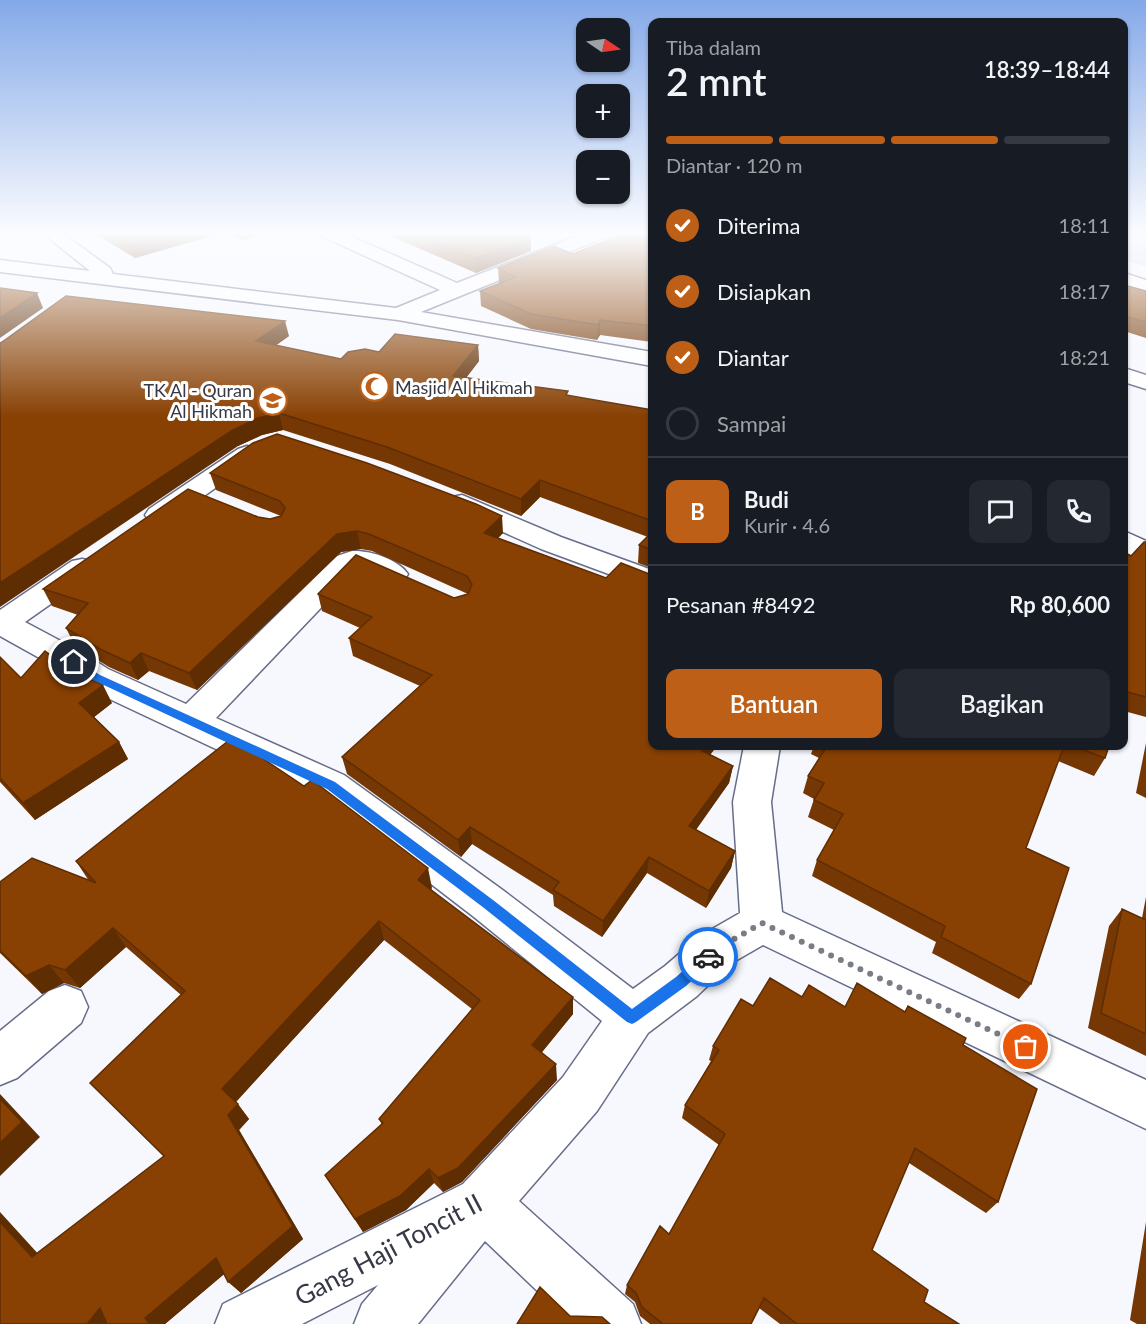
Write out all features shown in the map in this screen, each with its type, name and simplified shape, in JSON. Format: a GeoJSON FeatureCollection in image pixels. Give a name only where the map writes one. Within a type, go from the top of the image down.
{"type":"FeatureCollection","features":[{"type":"Feature","properties":{"kind":"street"},"geometry":{"type":"LineString","coordinates":[[74,294],[174,307]]}},
{"type":"Feature","properties":{"kind":"street"},"geometry":{"type":"LineString","coordinates":[[233,294],[398,314],[648,358]]}},
{"type":"Feature","properties":{"kind":"street"},"geometry":{"type":"LineString","coordinates":[[398,314],[446,294]]}},
{"type":"Feature","properties":{"kind":"street"},"geometry":{"type":"LineString","coordinates":[[1128,376],[1146,382]]}},
{"type":"Feature","properties":{"kind":"street"},"geometry":{"type":"LineString","coordinates":[[136,530],[249,453],[272,442]]}},
{"type":"Feature","properties":{"kind":"street"},"geometry":{"type":"LineString","coordinates":[[192,493],[223,506]]}},
{"type":"Feature","properties":{"kind":"street"},"geometry":{"type":"LineString","coordinates":[[434,493],[488,513],[551,543],[648,578]]}},
{"type":"Feature","properties":{"kind":"street"},"geometry":{"type":"LineString","coordinates":[[1128,542],[1146,553]]}},
{"type":"Feature","properties":{"kind":"street"},"geometry":{"type":"LineString","coordinates":[[98,556],[2,625],[74,662],[96,678],[192,720],[331,786],[489,904],[632,1017]]}},
{"type":"Feature","properties":{"kind":"street"},"geometry":{"type":"LineString","coordinates":[[192,720],[351,561],[361,560],[414,584]]}},
{"type":"Feature","properties":{"kind":"street"},"geometry":{"type":"LineString","coordinates":[[761,750],[752,802],[762,923],[1146,1104]]}},
{"type":"Feature","properties":{"kind":"street","name":"Gang Haji Toncit II"},"geometry":{"type":"LineString","coordinates":[[243,1324],[482,1203],[580,1094],[632,1017],[681,981],[715,950],[762,923]]}},
{"type":"Feature","properties":{"kind":"street"},"geometry":{"type":"LineString","coordinates":[[0,1061],[65,1007]]}},
{"type":"Feature","properties":{"kind":"street"},"geometry":{"type":"LineString","coordinates":[[382,1324],[482,1203],[613,1324]]}},
{"type":"Feature","properties":{"kind":"building"},"geometry":{"type":"Polygon","coordinates":[[[0,294],[36,294],[0,318],[0,294]]]}},
{"type":"Feature","properties":{"kind":"building"},"geometry":{"type":"Polygon","coordinates":[[[486,294],[648,294],[648,326],[600,320],[598,325],[531,314],[486,294]]]}},
{"type":"Feature","properties":{"kind":"building"},"geometry":{"type":"Polygon","coordinates":[[[1128,294],[1146,294],[1146,322],[1128,317],[1128,294]]]}},
{"type":"Feature","properties":{"kind":"building"},"geometry":{"type":"Polygon","coordinates":[[[66,296],[285,321],[256,341],[341,359],[348,352],[365,349],[379,352],[395,334],[478,345],[453,376],[568,391],[566,395],[648,409],[648,520],[540,480],[521,499],[387,447],[279,413],[258,418],[233,430],[0,583],[0,343],[66,296]]]}},
{"type":"Feature","properties":{"kind":"building"},"geometry":{"type":"Polygon","coordinates":[[[277,434],[367,463],[476,504],[502,516],[484,533],[606,578],[621,563],[648,573],[648,750],[703,750],[733,766],[689,826],[735,851],[709,891],[649,857],[603,921],[553,890],[559,882],[470,827],[458,840],[342,757],[432,675],[349,638],[372,617],[318,594],[356,555],[454,598],[468,594],[472,584],[467,576],[369,534],[357,531],[337,534],[189,673],[141,653],[130,663],[100,649],[66,628],[88,603],[43,589],[188,489],[258,517],[270,519],[281,516],[285,508],[280,501],[210,473],[253,443],[277,434]]]}},
{"type":"Feature","properties":{"kind":"building"},"geometry":{"type":"Polygon","coordinates":[[[648,536],[648,548],[639,545],[648,536]]]}},
{"type":"Feature","properties":{"kind":"building"},"geometry":{"type":"Polygon","coordinates":[[[1146,542],[1146,697],[1128,692],[1128,554],[1131,556],[1146,542]]]}},
{"type":"Feature","properties":{"kind":"building"},"geometry":{"type":"Polygon","coordinates":[[[45,651],[73,671],[103,685],[79,703],[119,742],[23,803],[0,778],[0,657],[21,678],[45,651]]]}},
{"type":"Feature","properties":{"kind":"building"},"geometry":{"type":"Polygon","coordinates":[[[228,741],[253,752],[304,786],[312,780],[428,868],[418,880],[573,997],[532,1045],[556,1064],[458,1168],[438,1178],[429,1169],[400,1196],[355,1219],[325,1175],[383,1123],[379,1119],[480,1000],[379,921],[222,1089],[238,1104],[228,1115],[293,1226],[228,1282],[216,1258],[145,1318],[150,1324],[107,1324],[100,1308],[87,1324],[0,1324],[0,1222],[32,1257],[164,1156],[90,1083],[185,991],[113,928],[65,970],[49,965],[26,976],[0,951],[0,882],[32,858],[96,883],[76,861],[228,741]]]}},
{"type":"Feature","properties":{"kind":"building"},"geometry":{"type":"Polygon","coordinates":[[[824,750],[1063,750],[1026,848],[1069,868],[1031,984],[941,937],[945,926],[817,860],[843,814],[814,800],[824,783],[808,776],[824,750]]]}},
{"type":"Feature","properties":{"kind":"building"},"geometry":{"type":"Polygon","coordinates":[[[1084,750],[1108,750],[1105,758],[1084,750]]]}},
{"type":"Feature","properties":{"kind":"building"},"geometry":{"type":"Polygon","coordinates":[[[1122,909],[1146,920],[1146,1034],[1101,1013],[1122,909]]]}},
{"type":"Feature","properties":{"kind":"building"},"geometry":{"type":"Polygon","coordinates":[[[770,978],[802,997],[809,985],[845,1007],[857,983],[905,1012],[908,1006],[966,1038],[963,1045],[1037,1089],[998,1202],[915,1148],[872,1250],[928,1290],[924,1302],[959,1324],[797,1324],[764,1298],[751,1324],[663,1324],[642,1307],[636,1293],[627,1285],[660,1226],[669,1234],[725,1134],[685,1105],[719,1050],[713,1046],[741,999],[753,1006],[770,978]]]}},
{"type":"Feature","properties":{"kind":"building"},"geometry":{"type":"Polygon","coordinates":[[[0,1099],[22,1122],[0,1143],[0,1099]]]}},
{"type":"Feature","properties":{"kind":"building"},"geometry":{"type":"Polygon","coordinates":[[[540,1287],[570,1316],[602,1317],[610,1324],[517,1324],[540,1287]]]}},
{"type":"Feature","properties":{"kind":"way so far"},"geometry":{"type":"LineString","coordinates":[[708,957],[715,950],[762,923],[1026,1047]]}},
{"type":"Feature","properties":{"kind":"place","name":"Masjid Al Hikmah"},"geometry":{"type":"Point","coordinates":[374,387]}},
{"type":"Feature","properties":{"kind":"place","name":"TK Al - Quran Al Hikmah"},"geometry":{"type":"Point","coordinates":[273,400]}},
{"type":"Feature","properties":{"kind":"route"},"geometry":{"type":"LineString","coordinates":[[74,662],[96,678],[192,720],[331,786],[489,904],[632,1017],[681,981],[708,957]]}}]}
